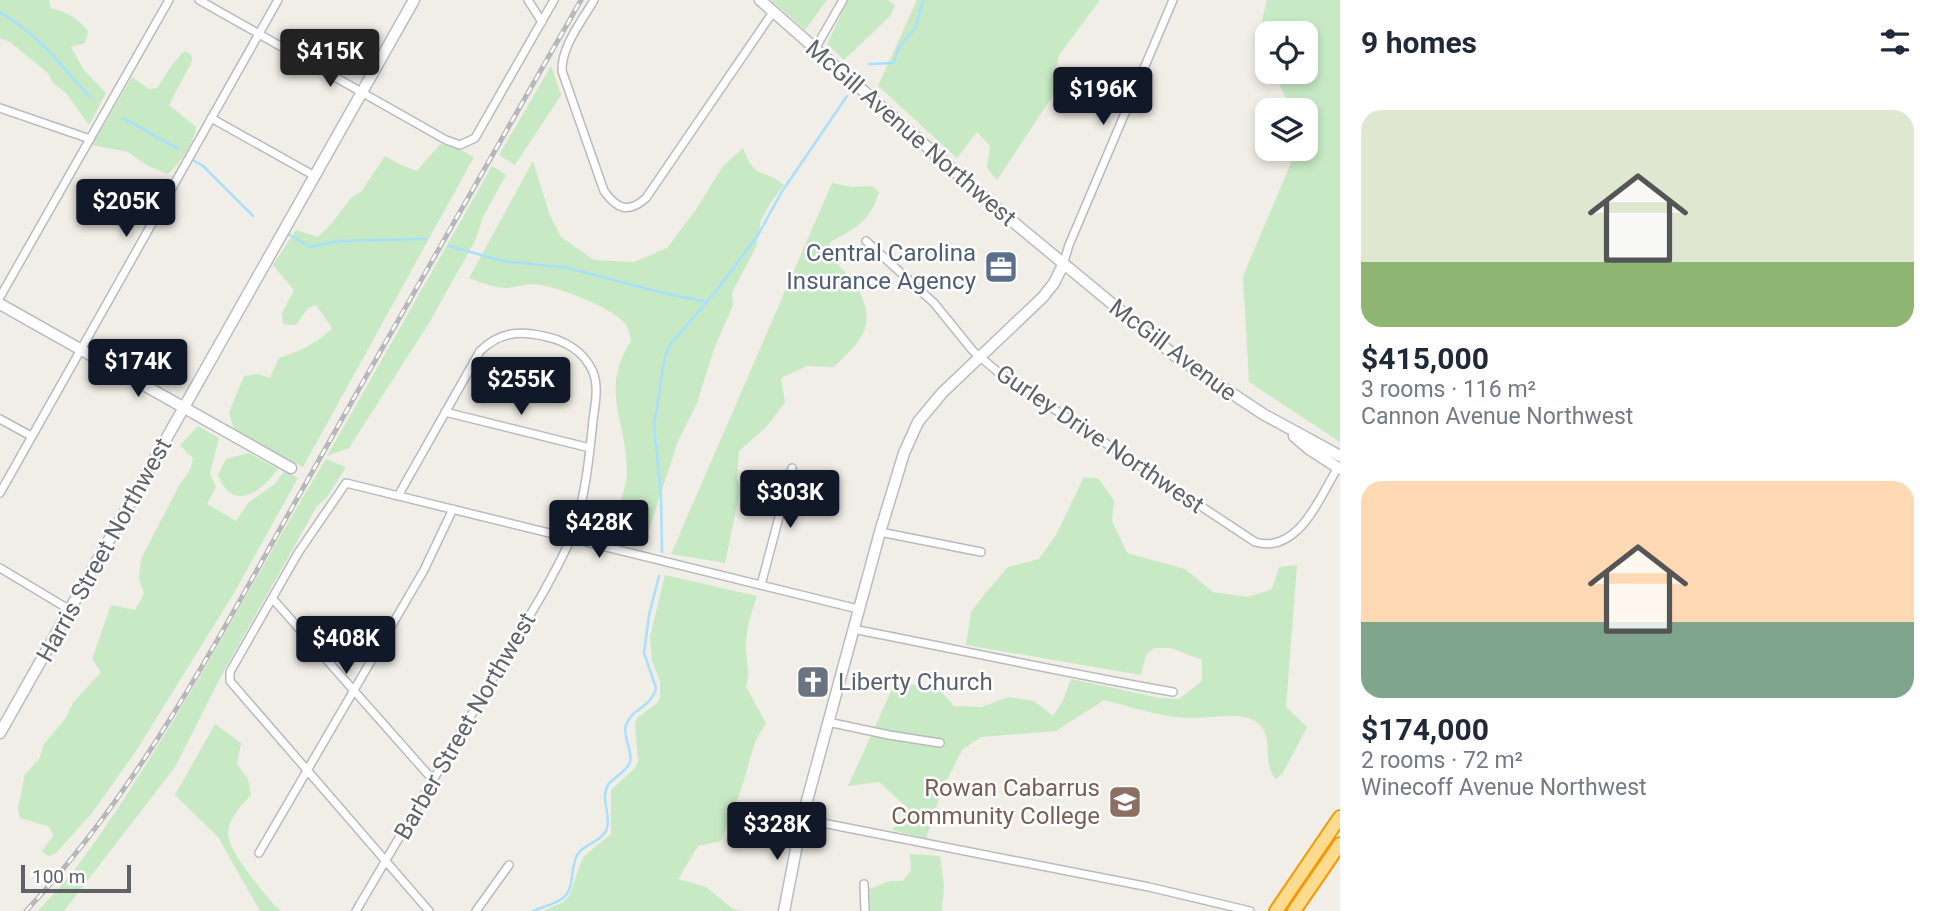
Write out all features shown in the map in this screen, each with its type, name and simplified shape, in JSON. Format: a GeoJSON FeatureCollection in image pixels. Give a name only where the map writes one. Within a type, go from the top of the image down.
{"type":"FeatureCollection","features":[{"type":"Feature","properties":{"kind":"highway"},"geometry":{"type":"LineString","coordinates":[[1276,911],[1340,817]]}},
{"type":"Feature","properties":{"kind":"highway"},"geometry":{"type":"LineString","coordinates":[[1294,911],[1340,844]]}},
{"type":"Feature","properties":{"kind":"street"},"geometry":{"type":"LineString","coordinates":[[0,297],[169,0]]}},
{"type":"Feature","properties":{"kind":"street"},"geometry":{"type":"LineString","coordinates":[[199,0],[446,140],[460,145],[475,138],[554,0]]}},
{"type":"Feature","properties":{"kind":"street"},"geometry":{"type":"LineString","coordinates":[[0,493],[278,0]]}},
{"type":"Feature","properties":{"kind":"street","name":"Harris Street Northwest"},"geometry":{"type":"LineString","coordinates":[[0,733],[414,0]]}},
{"type":"Feature","properties":{"kind":"street"},"geometry":{"type":"LineString","coordinates":[[528,0],[542,22]]}},
{"type":"Feature","properties":{"kind":"street"},"geometry":{"type":"LineString","coordinates":[[594,0],[567,48],[562,71],[604,191],[613,204],[626,208],[636,206],[646,198],[773,12]]}},
{"type":"Feature","properties":{"kind":"street","name":"McGill Avenue Northwest"},"geometry":{"type":"LineString","coordinates":[[760,0],[1063,265]]}},
{"type":"Feature","properties":{"kind":"street"},"geometry":{"type":"LineString","coordinates":[[815,49],[843,0]]}},
{"type":"Feature","properties":{"kind":"street"},"geometry":{"type":"LineString","coordinates":[[784,911],[802,819],[858,609],[904,453],[918,422],[942,393],[1043,298],[1063,265],[1069,245],[1173,0]]}},
{"type":"Feature","properties":{"kind":"street"},"geometry":{"type":"LineString","coordinates":[[0,108],[90,139]]}},
{"type":"Feature","properties":{"kind":"street"},"geometry":{"type":"LineString","coordinates":[[211,118],[313,175]]}},
{"type":"Feature","properties":{"kind":"street","name":"Gurley Drive Northwest"},"geometry":{"type":"LineString","coordinates":[[866,241],[933,303],[979,358],[1255,542],[1270,545],[1285,541],[1300,526],[1339,468]]}},
{"type":"Feature","properties":{"kind":"street","name":"McGill Avenue"},"geometry":{"type":"LineString","coordinates":[[1063,265],[1202,375],[1286,429]]}},
{"type":"Feature","properties":{"kind":"street"},"geometry":{"type":"LineString","coordinates":[[0,304],[291,468]]}},
{"type":"Feature","properties":{"kind":"street","name":"Barber Street Northwest"},"geometry":{"type":"LineString","coordinates":[[356,911],[542,593],[571,538],[588,475],[596,389],[593,373],[584,359],[574,348],[557,338],[521,332],[507,334],[491,341],[480,351],[398,496]]}},
{"type":"Feature","properties":{"kind":"street"},"geometry":{"type":"LineString","coordinates":[[445,412],[590,448]]}},
{"type":"Feature","properties":{"kind":"street"},"geometry":{"type":"LineString","coordinates":[[0,419],[31,436]]}},
{"type":"Feature","properties":{"kind":"street"},"geometry":{"type":"LineString","coordinates":[[1286,429],[1313,440],[1340,456]]}},
{"type":"Feature","properties":{"kind":"street"},"geometry":{"type":"LineString","coordinates":[[1286,429],[1309,449],[1339,468]]}},
{"type":"Feature","properties":{"kind":"street"},"geometry":{"type":"LineString","coordinates":[[761,585],[792,468]]}},
{"type":"Feature","properties":{"kind":"street"},"geometry":{"type":"LineString","coordinates":[[429,911],[230,681],[230,672],[298,552],[346,483],[858,609]]}},
{"type":"Feature","properties":{"kind":"street"},"geometry":{"type":"LineString","coordinates":[[259,853],[424,570],[453,509]]}},
{"type":"Feature","properties":{"kind":"street"},"geometry":{"type":"LineString","coordinates":[[880,532],[981,552]]}},
{"type":"Feature","properties":{"kind":"street"},"geometry":{"type":"LineString","coordinates":[[0,568],[70,610]]}},
{"type":"Feature","properties":{"kind":"street"},"geometry":{"type":"LineString","coordinates":[[272,598],[433,780]]}},
{"type":"Feature","properties":{"kind":"street"},"geometry":{"type":"LineString","coordinates":[[853,629],[1029,663],[1068,674],[1174,692]]}},
{"type":"Feature","properties":{"kind":"street"},"geometry":{"type":"LineString","coordinates":[[828,722],[940,743]]}},
{"type":"Feature","properties":{"kind":"street"},"geometry":{"type":"LineString","coordinates":[[802,819],[1100,877],[1250,911]]}},
{"type":"Feature","properties":{"kind":"street"},"geometry":{"type":"LineString","coordinates":[[476,911],[509,865]]}},
{"type":"Feature","properties":{"kind":"street"},"geometry":{"type":"LineString","coordinates":[[864,884],[865,911]]}},
{"type":"Feature","properties":{"kind":"green space"},"geometry":{"type":"Polygon","coordinates":[[[0,0],[49,0],[51,8],[72,16],[88,32],[85,43],[71,47],[84,70],[106,93],[89,125],[66,93],[53,83],[48,73],[10,42],[0,38],[0,0]]]}},
{"type":"Feature","properties":{"kind":"green space"},"geometry":{"type":"Polygon","coordinates":[[[771,0],[827,0],[805,30],[771,0]]]}},
{"type":"Feature","properties":{"kind":"green space"},"geometry":{"type":"Polygon","coordinates":[[[848,0],[888,0],[895,5],[890,16],[844,60],[827,44],[848,0]]]}},
{"type":"Feature","properties":{"kind":"green space"},"geometry":{"type":"Polygon","coordinates":[[[917,0],[1100,0],[1059,55],[1052,97],[997,180],[987,168],[990,146],[977,132],[957,158],[878,86],[917,0]]]}},
{"type":"Feature","properties":{"kind":"green space"},"geometry":{"type":"Polygon","coordinates":[[[1267,0],[1340,0],[1340,442],[1249,382],[1243,276],[1292,161],[1318,161],[1318,98],[1286,98],[1279,84],[1318,84],[1318,21],[1262,21],[1267,0]]]}},
{"type":"Feature","properties":{"kind":"green space"},"geometry":{"type":"Polygon","coordinates":[[[184,51],[191,54],[192,61],[169,105],[196,127],[192,141],[178,164],[168,174],[148,166],[128,152],[92,145],[132,77],[149,89],[157,88],[184,51]]]}},
{"type":"Feature","properties":{"kind":"green space"},"geometry":{"type":"Polygon","coordinates":[[[551,66],[561,95],[515,165],[499,155],[551,66]]]}},
{"type":"Feature","properties":{"kind":"green space"},"geometry":{"type":"Polygon","coordinates":[[[440,144],[459,149],[474,157],[303,467],[234,430],[229,413],[244,376],[258,374],[270,378],[279,358],[308,346],[332,328],[316,305],[308,308],[296,325],[283,324],[282,313],[294,290],[273,265],[296,230],[318,237],[351,198],[361,192],[385,156],[417,171],[440,144]]]}},
{"type":"Feature","properties":{"kind":"green space"},"geometry":{"type":"Polygon","coordinates":[[[743,148],[756,170],[784,185],[761,220],[756,247],[732,292],[733,305],[714,349],[697,403],[678,441],[645,542],[637,538],[618,509],[627,472],[616,391],[617,375],[631,341],[627,326],[621,319],[598,305],[555,288],[533,284],[509,288],[469,278],[533,161],[550,216],[561,237],[594,260],[634,262],[667,248],[695,211],[723,166],[743,148]]]}},
{"type":"Feature","properties":{"kind":"green space"},"geometry":{"type":"Polygon","coordinates":[[[492,166],[506,175],[483,217],[475,241],[429,323],[349,448],[327,456],[492,166]]]}},
{"type":"Feature","properties":{"kind":"green space"},"geometry":{"type":"Polygon","coordinates":[[[832,183],[852,187],[873,186],[879,192],[867,217],[831,241],[827,253],[851,279],[863,300],[866,322],[863,333],[834,367],[807,366],[781,378],[785,403],[766,427],[739,451],[737,478],[740,491],[725,563],[671,554],[832,183]]]}},
{"type":"Feature","properties":{"kind":"green space"},"geometry":{"type":"Polygon","coordinates":[[[198,426],[219,438],[210,473],[216,487],[207,504],[236,521],[249,502],[275,484],[284,471],[298,478],[234,593],[136,751],[92,813],[56,853],[48,856],[42,851],[54,835],[48,826],[20,818],[18,808],[25,774],[39,760],[44,744],[65,719],[73,703],[101,672],[92,659],[111,605],[135,610],[144,594],[139,579],[141,559],[190,470],[193,458],[180,445],[198,426]]]}},
{"type":"Feature","properties":{"kind":"green space"},"geometry":{"type":"Polygon","coordinates":[[[249,453],[278,469],[264,485],[247,495],[239,496],[224,487],[218,475],[226,459],[249,453]]]}},
{"type":"Feature","properties":{"kind":"green space"},"geometry":{"type":"Polygon","coordinates":[[[326,459],[346,467],[327,497],[317,506],[220,678],[175,767],[64,911],[37,911],[78,865],[136,780],[326,459]]]}},
{"type":"Feature","properties":{"kind":"green space"},"geometry":{"type":"Polygon","coordinates":[[[1084,477],[1099,479],[1114,501],[1112,521],[1127,553],[1185,569],[1213,592],[1248,597],[1272,589],[1279,567],[1297,565],[1286,707],[1307,727],[1283,773],[1276,779],[1269,766],[1264,730],[1246,717],[1172,717],[1104,700],[1056,731],[981,737],[962,750],[942,790],[926,839],[892,830],[909,809],[879,782],[848,786],[894,685],[925,685],[939,689],[954,706],[982,707],[1008,697],[1034,701],[1053,716],[1063,701],[1071,679],[1160,698],[1179,699],[1202,681],[1202,660],[1171,648],[1154,648],[1146,655],[1141,675],[966,645],[971,612],[1008,567],[1039,559],[1056,535],[1084,477]]]}},
{"type":"Feature","properties":{"kind":"green space"},"geometry":{"type":"Polygon","coordinates":[[[665,575],[757,596],[747,634],[746,687],[766,723],[755,742],[741,790],[721,841],[698,846],[678,879],[706,887],[733,909],[742,911],[543,911],[563,902],[569,896],[583,857],[611,834],[611,790],[638,762],[635,724],[637,718],[660,698],[660,681],[652,661],[650,637],[665,575]]]}},
{"type":"Feature","properties":{"kind":"green space"},"geometry":{"type":"Polygon","coordinates":[[[215,724],[241,743],[237,764],[248,779],[251,795],[231,821],[229,840],[247,870],[281,911],[260,911],[218,837],[175,795],[215,724]]]}},
{"type":"Feature","properties":{"kind":"green space"},"geometry":{"type":"Polygon","coordinates":[[[910,854],[940,856],[944,885],[942,911],[870,911],[869,889],[890,881],[903,881],[911,871],[910,854]]]}},
{"type":"Feature","properties":{"kind":"waterway"},"geometry":{"type":"LineString","coordinates":[[869,64],[894,63],[899,47],[916,27],[923,0]]}},
{"type":"Feature","properties":{"kind":"waterway"},"geometry":{"type":"LineString","coordinates":[[0,12],[38,41],[90,97]]}},
{"type":"Feature","properties":{"kind":"waterway"},"geometry":{"type":"LineString","coordinates":[[662,552],[661,496],[654,425],[665,356],[671,343],[713,295],[758,235],[781,193],[847,96]]}},
{"type":"Feature","properties":{"kind":"waterway"},"geometry":{"type":"LineString","coordinates":[[122,118],[177,148]]}},
{"type":"Feature","properties":{"kind":"waterway"},"geometry":{"type":"LineString","coordinates":[[194,161],[203,166],[253,216]]}},
{"type":"Feature","properties":{"kind":"waterway"},"geometry":{"type":"LineString","coordinates":[[288,234],[310,247],[340,241],[426,239]]}},
{"type":"Feature","properties":{"kind":"waterway"},"geometry":{"type":"LineString","coordinates":[[449,246],[503,261],[568,268],[707,302]]}},
{"type":"Feature","properties":{"kind":"waterway"},"geometry":{"type":"LineString","coordinates":[[533,911],[563,898],[570,888],[574,863],[579,852],[602,836],[607,828],[606,790],[630,762],[626,725],[650,700],[656,688],[644,653],[649,615],[659,576]]}},
{"type":"Feature","properties":{"kind":"railway"},"geometry":{"type":"LineString","coordinates":[[26,911],[68,863],[106,813],[142,762],[209,655],[581,0]]}},
{"type":"Feature","properties":{"kind":"place","name":"Central Carolina Insurance Agency"},"geometry":{"type":"Point","coordinates":[1001,267]}},
{"type":"Feature","properties":{"kind":"place","name":"Liberty Church"},"geometry":{"type":"Point","coordinates":[813,682]}},
{"type":"Feature","properties":{"kind":"place","name":"Rowan Cabarrus Community College"},"geometry":{"type":"Point","coordinates":[1125,802]}}]}
